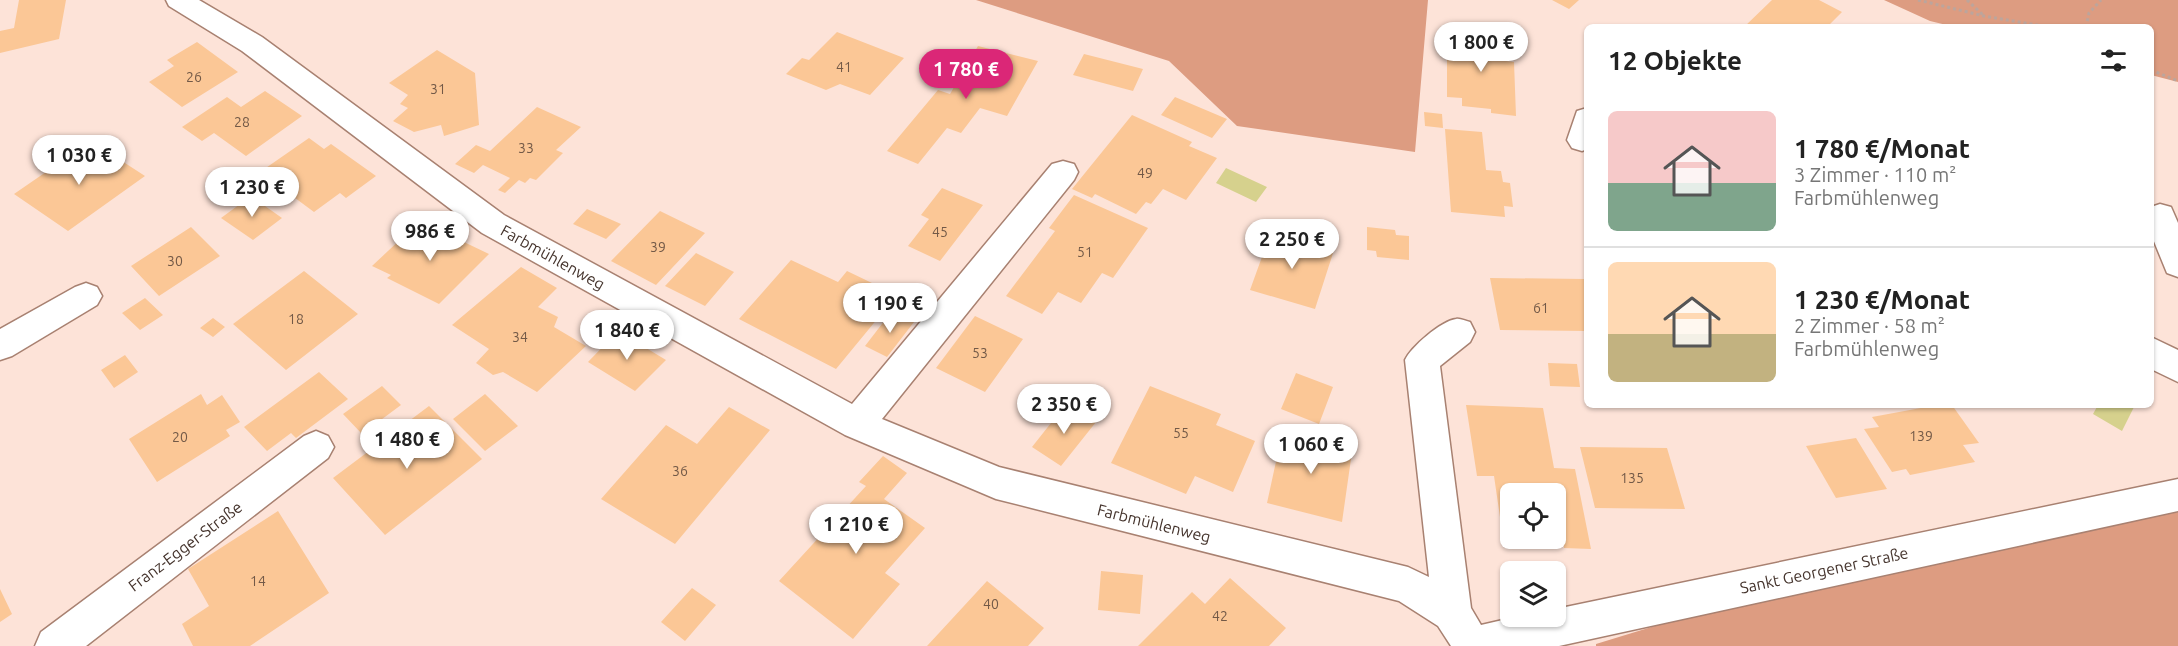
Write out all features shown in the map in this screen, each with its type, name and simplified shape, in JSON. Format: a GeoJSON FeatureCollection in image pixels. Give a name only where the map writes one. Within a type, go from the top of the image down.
{"type":"FeatureCollection","features":[{"type":"Feature","properties":{"kind":"street","name":"Farbmühlenweg"},"geometry":{"type":"LineString","coordinates":[[179,0],[252,44],[493,224],[857,424],[996,483],[1408,585],[1465,635]]}},
{"type":"Feature","properties":{"kind":"street"},"geometry":{"type":"LineString","coordinates":[[857,424],[1063,172]]}},
{"type":"Feature","properties":{"kind":"street"},"geometry":{"type":"LineString","coordinates":[[2160,216],[2178,264]]}},
{"type":"Feature","properties":{"kind":"street"},"geometry":{"type":"LineString","coordinates":[[0,346],[86,296]]}},
{"type":"Feature","properties":{"kind":"street"},"geometry":{"type":"LineString","coordinates":[[1458,332],[1422,360],[1465,635]]}},
{"type":"Feature","properties":{"kind":"street"},"geometry":{"type":"LineString","coordinates":[[2154,353],[2178,368]]}},
{"type":"Feature","properties":{"kind":"street","name":"Franz-Egger-Straße"},"geometry":{"type":"LineString","coordinates":[[55,646],[316,447]]}},
{"type":"Feature","properties":{"kind":"street","name":"Sankt Georgener Straße"},"geometry":{"type":"LineString","coordinates":[[1465,635],[2178,495]]}},
{"type":"Feature","properties":{"kind":"path"},"geometry":{"type":"LineString","coordinates":[[1918,0],[1984,16],[2031,24]]}},
{"type":"Feature","properties":{"kind":"path"},"geometry":{"type":"LineString","coordinates":[[1968,0],[1984,16]]}},
{"type":"Feature","properties":{"kind":"path"},"geometry":{"type":"LineString","coordinates":[[2087,24],[2090,13],[2101,0]]}},
{"type":"Feature","properties":{"kind":"path"},"geometry":{"type":"LineString","coordinates":[[2154,71],[2178,81]]}},
{"type":"Feature","properties":{"kind":"shaded area"},"geometry":{"type":"Polygon","coordinates":[[[976,0],[1428,0],[1415,152],[1237,126],[1169,61],[976,0]]]}},
{"type":"Feature","properties":{"kind":"shaded area"},"geometry":{"type":"Polygon","coordinates":[[[1884,0],[2178,0],[2178,82],[2154,76],[2154,24],[1942,24],[1930,21],[1884,0]]]}},
{"type":"Feature","properties":{"kind":"shaded area"},"geometry":{"type":"Polygon","coordinates":[[[1226,168],[1267,187],[1256,202],[1216,183],[1226,168]]]}},
{"type":"Feature","properties":{"kind":"shaded area"},"geometry":{"type":"Polygon","coordinates":[[[2096,408],[2134,408],[2122,431],[2093,414],[2096,408]]]}},
{"type":"Feature","properties":{"kind":"shaded area"},"geometry":{"type":"Polygon","coordinates":[[[2178,512],[2178,646],[1596,646],[1596,644],[1730,603],[2178,512]]]}},
{"type":"Feature","properties":{"kind":"building"},"geometry":{"type":"Polygon","coordinates":[[[19,0],[66,0],[59,39],[0,53],[0,31],[14,28],[19,0]]]}},
{"type":"Feature","properties":{"kind":"building"},"geometry":{"type":"Polygon","coordinates":[[[1552,0],[1579,0],[1569,9],[1552,0]]]}},
{"type":"Feature","properties":{"kind":"building"},"geometry":{"type":"Polygon","coordinates":[[[1772,0],[1819,0],[1842,12],[1830,24],[1747,24],[1772,0]]]}},
{"type":"Feature","properties":{"kind":"building"},"geometry":{"type":"Polygon","coordinates":[[[1455,27],[1497,32],[1498,60],[1514,62],[1516,116],[1491,113],[1491,109],[1462,106],[1462,98],[1447,97],[1447,54],[1455,55],[1455,27]]]}},
{"type":"Feature","properties":{"kind":"building"},"geometry":{"type":"Polygon","coordinates":[[[837,32],[904,58],[870,95],[840,84],[826,90],[786,74],[802,58],[809,60],[837,32]]]}},
{"type":"Feature","properties":{"kind":"building"},"geometry":{"type":"Polygon","coordinates":[[[197,42],[238,72],[182,107],[149,82],[174,66],[167,60],[197,42]]]}},
{"type":"Feature","properties":{"kind":"building"},"geometry":{"type":"Polygon","coordinates":[[[978,46],[1038,61],[1007,116],[980,108],[961,133],[947,128],[918,164],[887,151],[938,90],[950,94],[978,46]]]}},
{"type":"Feature","properties":{"kind":"building"},"geometry":{"type":"Polygon","coordinates":[[[437,50],[475,73],[479,125],[444,136],[441,125],[414,132],[393,121],[408,108],[400,104],[408,95],[389,83],[437,50]]]}},
{"type":"Feature","properties":{"kind":"building"},"geometry":{"type":"Polygon","coordinates":[[[1084,54],[1143,69],[1133,91],[1073,75],[1084,54]]]}},
{"type":"Feature","properties":{"kind":"building"},"geometry":{"type":"Polygon","coordinates":[[[265,91],[302,116],[246,156],[214,133],[202,141],[182,127],[227,97],[241,107],[265,91]]]}},
{"type":"Feature","properties":{"kind":"building"},"geometry":{"type":"Polygon","coordinates":[[[1175,97],[1227,119],[1212,138],[1161,115],[1175,97]]]}},
{"type":"Feature","properties":{"kind":"building"},"geometry":{"type":"Polygon","coordinates":[[[537,107],[581,127],[556,150],[563,153],[536,180],[530,178],[525,183],[519,180],[505,193],[498,190],[510,178],[483,165],[474,173],[455,164],[476,145],[490,151],[537,107]]]}},
{"type":"Feature","properties":{"kind":"building"},"geometry":{"type":"Polygon","coordinates":[[[1424,112],[1442,114],[1443,128],[1425,126],[1424,112]]]}},
{"type":"Feature","properties":{"kind":"building"},"geometry":{"type":"Polygon","coordinates":[[[1132,115],[1192,142],[1189,146],[1217,158],[1186,200],[1163,189],[1151,204],[1146,202],[1136,214],[1095,194],[1092,198],[1072,189],[1132,115]]]}},
{"type":"Feature","properties":{"kind":"building"},"geometry":{"type":"Polygon","coordinates":[[[1445,129],[1482,132],[1486,170],[1501,171],[1503,182],[1510,183],[1513,207],[1504,206],[1505,217],[1451,212],[1445,129]]]}},
{"type":"Feature","properties":{"kind":"building"},"geometry":{"type":"Polygon","coordinates":[[[309,138],[324,149],[331,144],[376,176],[346,198],[340,193],[314,212],[260,172],[309,138]]]}},
{"type":"Feature","properties":{"kind":"building"},"geometry":{"type":"Polygon","coordinates":[[[91,141],[145,176],[68,231],[14,194],[91,141]]]}},
{"type":"Feature","properties":{"kind":"building"},"geometry":{"type":"Polygon","coordinates":[[[942,188],[983,205],[940,261],[908,246],[929,219],[921,215],[942,188]]]}},
{"type":"Feature","properties":{"kind":"building"},"geometry":{"type":"Polygon","coordinates":[[[1074,195],[1148,228],[1113,278],[1102,273],[1081,303],[1058,292],[1042,314],[1006,296],[1055,231],[1049,228],[1074,195]]]}},
{"type":"Feature","properties":{"kind":"building"},"geometry":{"type":"Polygon","coordinates":[[[251,196],[282,218],[253,240],[221,218],[251,196]]]}},
{"type":"Feature","properties":{"kind":"building"},"geometry":{"type":"Polygon","coordinates":[[[587,209],[621,224],[606,239],[573,224],[587,209]]]}},
{"type":"Feature","properties":{"kind":"building"},"geometry":{"type":"Polygon","coordinates":[[[660,211],[705,233],[656,285],[611,261],[660,211]]]}},
{"type":"Feature","properties":{"kind":"building"},"geometry":{"type":"Polygon","coordinates":[[[420,221],[489,254],[439,304],[387,278],[391,275],[372,266],[420,221]]]}},
{"type":"Feature","properties":{"kind":"building"},"geometry":{"type":"Polygon","coordinates":[[[191,227],[220,256],[159,296],[131,266],[191,227]]]}},
{"type":"Feature","properties":{"kind":"building"},"geometry":{"type":"Polygon","coordinates":[[[1367,227],[1395,230],[1396,235],[1409,236],[1409,260],[1377,257],[1376,251],[1367,250],[1367,227]]]}},
{"type":"Feature","properties":{"kind":"building"},"geometry":{"type":"Polygon","coordinates":[[[1271,232],[1334,250],[1315,309],[1250,290],[1271,232]]]}},
{"type":"Feature","properties":{"kind":"building"},"geometry":{"type":"Polygon","coordinates":[[[696,253],[734,272],[705,306],[665,286],[696,253]]]}},
{"type":"Feature","properties":{"kind":"building"},"geometry":{"type":"Polygon","coordinates":[[[791,260],[838,282],[847,271],[897,295],[836,369],[739,319],[791,260]]]}},
{"type":"Feature","properties":{"kind":"building"},"geometry":{"type":"Polygon","coordinates":[[[521,267],[557,288],[538,307],[558,317],[554,327],[586,346],[537,392],[503,372],[493,375],[476,363],[489,349],[452,325],[521,267]]]}},
{"type":"Feature","properties":{"kind":"building"},"geometry":{"type":"Polygon","coordinates":[[[304,271],[358,314],[286,370],[233,324],[304,271]]]}},
{"type":"Feature","properties":{"kind":"building"},"geometry":{"type":"Polygon","coordinates":[[[1490,278],[1584,279],[1584,331],[1500,330],[1490,278]]]}},
{"type":"Feature","properties":{"kind":"building"},"geometry":{"type":"Polygon","coordinates":[[[145,298],[163,315],[140,330],[122,313],[145,298]]]}},
{"type":"Feature","properties":{"kind":"building"},"geometry":{"type":"Polygon","coordinates":[[[892,311],[914,322],[887,357],[865,346],[892,311]]]}},
{"type":"Feature","properties":{"kind":"building"},"geometry":{"type":"Polygon","coordinates":[[[975,316],[1023,339],[985,392],[936,368],[975,316]]]}},
{"type":"Feature","properties":{"kind":"building"},"geometry":{"type":"Polygon","coordinates":[[[213,318],[225,327],[213,337],[200,328],[213,318]]]}},
{"type":"Feature","properties":{"kind":"building"},"geometry":{"type":"Polygon","coordinates":[[[618,331],[666,360],[635,391],[588,362],[618,331]]]}},
{"type":"Feature","properties":{"kind":"building"},"geometry":{"type":"Polygon","coordinates":[[[125,355],[138,372],[114,388],[101,370],[125,355]]]}},
{"type":"Feature","properties":{"kind":"building"},"geometry":{"type":"Polygon","coordinates":[[[1548,363],[1577,364],[1580,387],[1550,386],[1548,363]]]}},
{"type":"Feature","properties":{"kind":"building"},"geometry":{"type":"Polygon","coordinates":[[[319,372],[348,399],[296,438],[291,433],[267,451],[244,427],[319,372]]]}},
{"type":"Feature","properties":{"kind":"building"},"geometry":{"type":"Polygon","coordinates":[[[1296,373],[1333,387],[1319,424],[1281,409],[1296,373]]]}},
{"type":"Feature","properties":{"kind":"building"},"geometry":{"type":"Polygon","coordinates":[[[382,386],[401,405],[362,434],[343,414],[382,386]]]}},
{"type":"Feature","properties":{"kind":"building"},"geometry":{"type":"Polygon","coordinates":[[[1150,386],[1221,414],[1216,425],[1255,441],[1233,492],[1195,476],[1186,494],[1111,463],[1150,386]]]}},
{"type":"Feature","properties":{"kind":"building"},"geometry":{"type":"Polygon","coordinates":[[[201,394],[207,405],[222,395],[240,422],[226,430],[230,436],[157,482],[129,439],[201,394]]]}},
{"type":"Feature","properties":{"kind":"building"},"geometry":{"type":"Polygon","coordinates":[[[485,394],[518,426],[485,451],[453,419],[485,394]]]}},
{"type":"Feature","properties":{"kind":"building"},"geometry":{"type":"Polygon","coordinates":[[[1066,404],[1096,422],[1061,466],[1032,447],[1066,404]]]}},
{"type":"Feature","properties":{"kind":"building"},"geometry":{"type":"Polygon","coordinates":[[[1466,405],[1543,408],[1554,468],[1575,469],[1591,549],[1566,548],[1566,483],[1500,483],[1500,517],[1494,476],[1477,476],[1466,405]]]}},
{"type":"Feature","properties":{"kind":"building"},"geometry":{"type":"Polygon","coordinates":[[[429,406],[482,459],[385,535],[333,478],[429,406]]]}},
{"type":"Feature","properties":{"kind":"building"},"geometry":{"type":"Polygon","coordinates":[[[729,407],[770,430],[675,544],[601,499],[666,425],[697,444],[729,407]]]}},
{"type":"Feature","properties":{"kind":"building"},"geometry":{"type":"Polygon","coordinates":[[[1921,408],[1954,408],[1979,443],[1963,445],[1975,462],[1910,475],[1906,469],[1892,472],[1864,429],[1879,427],[1872,417],[1921,408]]]}},
{"type":"Feature","properties":{"kind":"building"},"geometry":{"type":"Polygon","coordinates":[[[1283,429],[1353,445],[1342,522],[1267,503],[1283,429]]]}},
{"type":"Feature","properties":{"kind":"building"},"geometry":{"type":"Polygon","coordinates":[[[1856,438],[1887,489],[1836,498],[1806,446],[1856,438]]]}},
{"type":"Feature","properties":{"kind":"building"},"geometry":{"type":"Polygon","coordinates":[[[1580,447],[1667,448],[1685,509],[1595,508],[1580,447]]]}},
{"type":"Feature","properties":{"kind":"building"},"geometry":{"type":"Polygon","coordinates":[[[883,456],[907,473],[884,499],[925,528],[885,573],[900,584],[853,639],[779,581],[866,486],[859,482],[883,456]]]}},
{"type":"Feature","properties":{"kind":"building"},"geometry":{"type":"Polygon","coordinates":[[[278,511],[329,593],[250,646],[193,646],[182,624],[209,606],[188,569],[278,511]]]}},
{"type":"Feature","properties":{"kind":"building"},"geometry":{"type":"Polygon","coordinates":[[[1101,571],[1143,575],[1140,614],[1098,610],[1101,571]]]}},
{"type":"Feature","properties":{"kind":"building"},"geometry":{"type":"Polygon","coordinates":[[[1230,578],[1286,628],[1269,646],[1138,646],[1192,592],[1205,604],[1230,578]]]}},
{"type":"Feature","properties":{"kind":"building"},"geometry":{"type":"Polygon","coordinates":[[[987,581],[1044,628],[1028,646],[927,646],[987,581]]]}},
{"type":"Feature","properties":{"kind":"building"},"geometry":{"type":"Polygon","coordinates":[[[692,588],[716,605],[685,641],[661,622],[692,588]]]}},
{"type":"Feature","properties":{"kind":"building"},"geometry":{"type":"Polygon","coordinates":[[[0,589],[12,614],[0,622],[0,589]]]}}]}
